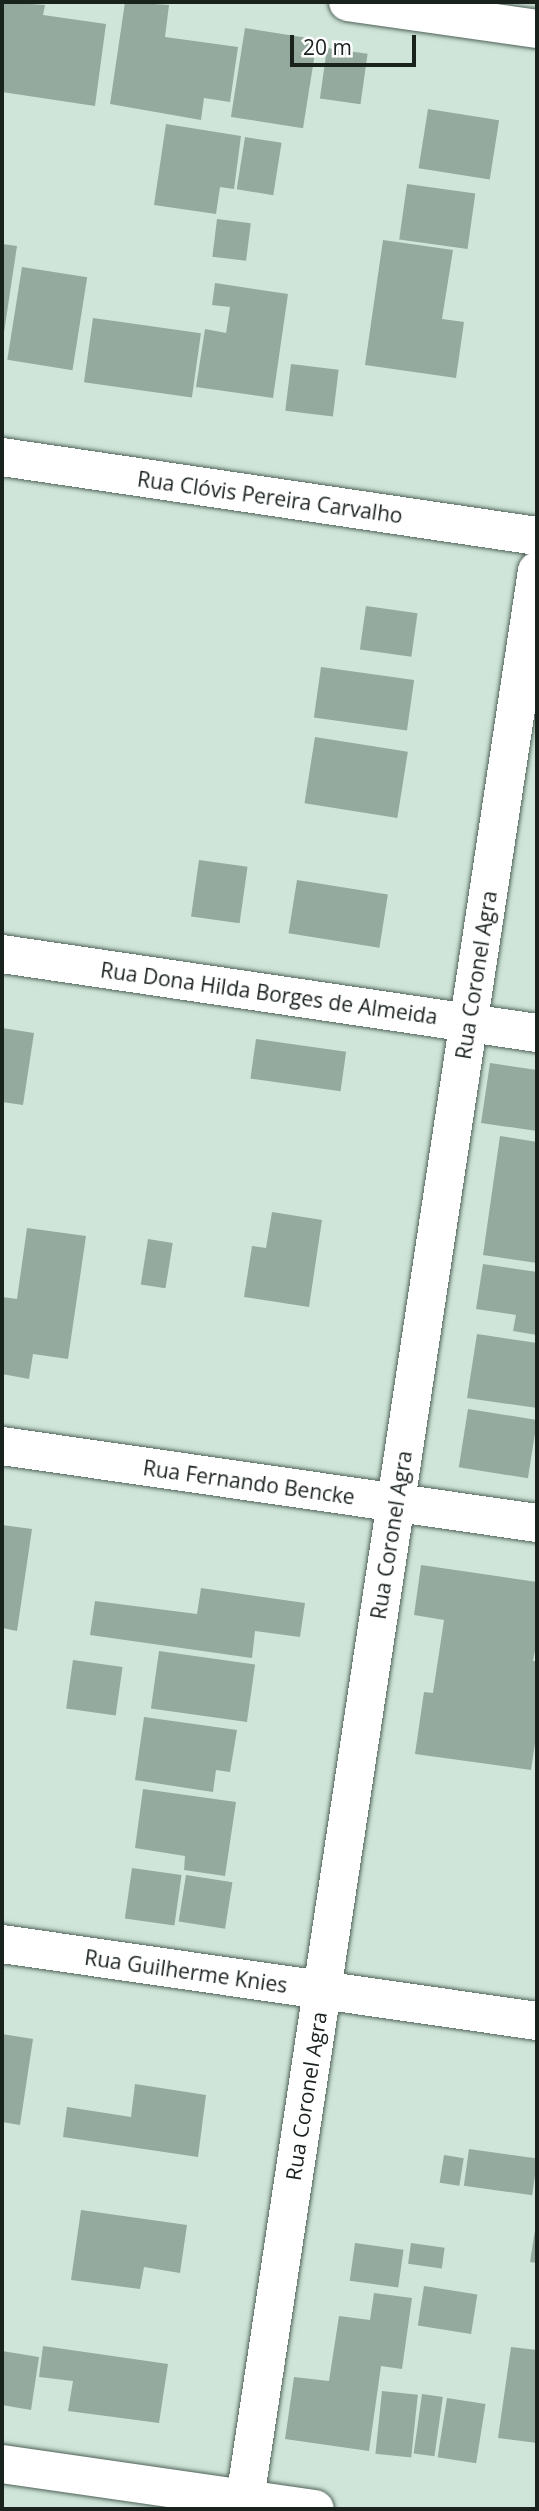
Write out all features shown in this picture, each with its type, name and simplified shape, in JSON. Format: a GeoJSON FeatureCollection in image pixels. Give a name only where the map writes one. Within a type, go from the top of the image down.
{"type":"FeatureCollection","features":[{"type":"Feature","properties":{"kind":"street"},"geometry":{"type":"LineString","coordinates":[[348,2],[537,29]]}},
{"type":"Feature","properties":{"kind":"street","name":"Rua Clóvis Pereira Carvalho"},"geometry":{"type":"LineString","coordinates":[[2,457],[537,537]]}},
{"type":"Feature","properties":{"kind":"street","name":"Rua Coronel Agra"},"geometry":{"type":"LineString","coordinates":[[245,2499],[537,571]]}},
{"type":"Feature","properties":{"kind":"street","name":"Rua Dona Hilda Borges de Almeida"},"geometry":{"type":"LineString","coordinates":[[2,954],[537,1033]]}},
{"type":"Feature","properties":{"kind":"street","name":"Rua Fernando Bencke"},"geometry":{"type":"LineString","coordinates":[[2,1446],[537,1523]]}},
{"type":"Feature","properties":{"kind":"street","name":"Rua Guilherme Knies"},"geometry":{"type":"LineString","coordinates":[[2,1944],[537,2021]]}},
{"type":"Feature","properties":{"kind":"street"},"geometry":{"type":"LineString","coordinates":[[2,2464],[315,2509]]}},
{"type":"Feature","properties":{"kind":"building"},"geometry":{"type":"Polygon","coordinates":[[[2,2],[45,5],[43,15],[106,24],[95,106],[2,92],[2,2]]]}},
{"type":"Feature","properties":{"kind":"building"},"geometry":{"type":"Polygon","coordinates":[[[125,2],[169,5],[165,37],[238,47],[230,102],[204,98],[201,120],[110,104],[125,2]]]}},
{"type":"Feature","properties":{"kind":"building"},"geometry":{"type":"Polygon","coordinates":[[[245,28],[317,39],[303,128],[231,117],[245,28]]]}},
{"type":"Feature","properties":{"kind":"building"},"geometry":{"type":"Polygon","coordinates":[[[327,48],[368,54],[361,104],[320,99],[327,48]]]}},
{"type":"Feature","properties":{"kind":"building"},"geometry":{"type":"Polygon","coordinates":[[[428,109],[499,120],[490,180],[419,168],[428,109]]]}},
{"type":"Feature","properties":{"kind":"building"},"geometry":{"type":"Polygon","coordinates":[[[166,124],[241,136],[234,189],[220,187],[216,214],[154,205],[166,124]]]}},
{"type":"Feature","properties":{"kind":"building"},"geometry":{"type":"Polygon","coordinates":[[[245,137],[282,143],[273,195],[237,189],[245,137]]]}},
{"type":"Feature","properties":{"kind":"building"},"geometry":{"type":"Polygon","coordinates":[[[407,184],[475,194],[468,249],[399,239],[407,184]]]}},
{"type":"Feature","properties":{"kind":"building"},"geometry":{"type":"Polygon","coordinates":[[[217,219],[251,223],[246,261],[212,257],[217,219]]]}},
{"type":"Feature","properties":{"kind":"building"},"geometry":{"type":"Polygon","coordinates":[[[383,240],[453,250],[442,319],[464,322],[456,378],[365,365],[383,240]]]}},
{"type":"Feature","properties":{"kind":"building"},"geometry":{"type":"Polygon","coordinates":[[[2,244],[17,246],[3,339],[2,339],[2,244]]]}},
{"type":"Feature","properties":{"kind":"building"},"geometry":{"type":"Polygon","coordinates":[[[22,267],[87,277],[72,370],[7,360],[22,267]]]}},
{"type":"Feature","properties":{"kind":"building"},"geometry":{"type":"Polygon","coordinates":[[[215,283],[288,294],[273,398],[196,387],[205,329],[226,333],[230,307],[212,305],[215,283]]]}},
{"type":"Feature","properties":{"kind":"building"},"geometry":{"type":"Polygon","coordinates":[[[93,318],[201,333],[192,398],[84,382],[93,318]]]}},
{"type":"Feature","properties":{"kind":"building"},"geometry":{"type":"Polygon","coordinates":[[[291,364],[339,370],[333,416],[285,411],[291,364]]]}},
{"type":"Feature","properties":{"kind":"building"},"geometry":{"type":"Polygon","coordinates":[[[366,606],[417,613],[411,657],[360,650],[366,606]]]}},
{"type":"Feature","properties":{"kind":"building"},"geometry":{"type":"Polygon","coordinates":[[[321,667],[414,680],[407,731],[314,718],[321,667]]]}},
{"type":"Feature","properties":{"kind":"building"},"geometry":{"type":"Polygon","coordinates":[[[315,737],[408,752],[397,818],[305,803],[315,737]]]}},
{"type":"Feature","properties":{"kind":"building"},"geometry":{"type":"Polygon","coordinates":[[[199,860],[248,867],[240,923],[191,916],[199,860]]]}},
{"type":"Feature","properties":{"kind":"building"},"geometry":{"type":"Polygon","coordinates":[[[297,880],[388,894],[379,948],[289,933],[297,880]]]}},
{"type":"Feature","properties":{"kind":"building"},"geometry":{"type":"Polygon","coordinates":[[[2,1028],[34,1033],[23,1105],[2,1102],[2,1028]]]}},
{"type":"Feature","properties":{"kind":"building"},"geometry":{"type":"Polygon","coordinates":[[[256,1039],[346,1052],[341,1091],[250,1079],[256,1039]]]}},
{"type":"Feature","properties":{"kind":"building"},"geometry":{"type":"Polygon","coordinates":[[[490,1063],[537,1070],[537,1131],[481,1123],[490,1063]]]}},
{"type":"Feature","properties":{"kind":"building"},"geometry":{"type":"Polygon","coordinates":[[[500,1136],[537,1142],[537,1263],[483,1255],[500,1136]]]}},
{"type":"Feature","properties":{"kind":"building"},"geometry":{"type":"Polygon","coordinates":[[[272,1212],[322,1220],[309,1307],[244,1297],[252,1246],[266,1248],[272,1212]]]}},
{"type":"Feature","properties":{"kind":"building"},"geometry":{"type":"Polygon","coordinates":[[[27,1228],[86,1236],[68,1359],[33,1354],[29,1379],[2,1374],[2,1297],[17,1299],[27,1228]]]}},
{"type":"Feature","properties":{"kind":"building"},"geometry":{"type":"Polygon","coordinates":[[[148,1239],[173,1243],[165,1288],[141,1284],[148,1239]]]}},
{"type":"Feature","properties":{"kind":"building"},"geometry":{"type":"Polygon","coordinates":[[[483,1264],[537,1272],[537,1335],[513,1331],[516,1315],[476,1309],[483,1264]]]}},
{"type":"Feature","properties":{"kind":"building"},"geometry":{"type":"Polygon","coordinates":[[[477,1334],[537,1343],[537,1408],[467,1398],[477,1334]]]}},
{"type":"Feature","properties":{"kind":"building"},"geometry":{"type":"Polygon","coordinates":[[[468,1409],[537,1420],[528,1478],[459,1467],[468,1409]]]}},
{"type":"Feature","properties":{"kind":"building"},"geometry":{"type":"Polygon","coordinates":[[[2,1525],[32,1529],[17,1631],[2,1628],[2,1525]]]}},
{"type":"Feature","properties":{"kind":"building"},"geometry":{"type":"Polygon","coordinates":[[[421,1565],[537,1582],[537,1641],[533,1661],[537,1661],[537,1730],[531,1770],[415,1754],[424,1692],[433,1693],[444,1620],[414,1615],[421,1565]]]}},
{"type":"Feature","properties":{"kind":"building"},"geometry":{"type":"Polygon","coordinates":[[[201,1588],[305,1603],[300,1637],[255,1631],[252,1658],[90,1635],[95,1601],[197,1614],[201,1588]]]}},
{"type":"Feature","properties":{"kind":"building"},"geometry":{"type":"Polygon","coordinates":[[[159,1651],[255,1664],[247,1722],[151,1708],[159,1651]]]}},
{"type":"Feature","properties":{"kind":"building"},"geometry":{"type":"Polygon","coordinates":[[[73,1660],[123,1667],[116,1715],[66,1709],[73,1660]]]}},
{"type":"Feature","properties":{"kind":"building"},"geometry":{"type":"Polygon","coordinates":[[[144,1717],[237,1730],[230,1772],[216,1770],[213,1792],[135,1780],[144,1717]]]}},
{"type":"Feature","properties":{"kind":"building"},"geometry":{"type":"Polygon","coordinates":[[[143,1789],[236,1802],[225,1876],[184,1870],[185,1856],[135,1848],[143,1789]]]}},
{"type":"Feature","properties":{"kind":"building"},"geometry":{"type":"Polygon","coordinates":[[[132,1868],[182,1875],[174,1925],[125,1919],[132,1868]]]}},
{"type":"Feature","properties":{"kind":"building"},"geometry":{"type":"Polygon","coordinates":[[[186,1875],[232,1882],[225,1929],[179,1921],[186,1875]]]}},
{"type":"Feature","properties":{"kind":"building"},"geometry":{"type":"Polygon","coordinates":[[[2,2034],[33,2039],[20,2125],[2,2122],[2,2034]]]}},
{"type":"Feature","properties":{"kind":"building"},"geometry":{"type":"Polygon","coordinates":[[[135,2084],[206,2095],[198,2157],[63,2137],[67,2107],[131,2117],[135,2084]]]}},
{"type":"Feature","properties":{"kind":"building"},"geometry":{"type":"Polygon","coordinates":[[[469,2149],[537,2159],[532,2195],[464,2186],[469,2149]]]}},
{"type":"Feature","properties":{"kind":"building"},"geometry":{"type":"Polygon","coordinates":[[[444,2155],[464,2158],[459,2186],[440,2183],[444,2155]]]}},
{"type":"Feature","properties":{"kind":"building"},"geometry":{"type":"Polygon","coordinates":[[[81,2210],[187,2225],[180,2273],[144,2267],[140,2289],[71,2280],[81,2210]]]}},
{"type":"Feature","properties":{"kind":"building"},"geometry":{"type":"Polygon","coordinates":[[[537,2224],[537,2263],[530,2262],[537,2224]]]}},
{"type":"Feature","properties":{"kind":"building"},"geometry":{"type":"Polygon","coordinates":[[[355,2243],[404,2250],[398,2287],[350,2281],[355,2243]]]}},
{"type":"Feature","properties":{"kind":"building"},"geometry":{"type":"Polygon","coordinates":[[[411,2243],[445,2248],[442,2269],[408,2264],[411,2243]]]}},
{"type":"Feature","properties":{"kind":"building"},"geometry":{"type":"Polygon","coordinates":[[[424,2286],[477,2294],[471,2334],[418,2326],[424,2286]]]}},
{"type":"Feature","properties":{"kind":"building"},"geometry":{"type":"Polygon","coordinates":[[[374,2293],[412,2298],[402,2369],[381,2366],[369,2451],[285,2439],[294,2377],[329,2381],[339,2316],[370,2320],[374,2293]]]}},
{"type":"Feature","properties":{"kind":"building"},"geometry":{"type":"Polygon","coordinates":[[[43,2346],[168,2364],[159,2423],[68,2411],[73,2381],[39,2377],[43,2346]]]}},
{"type":"Feature","properties":{"kind":"building"},"geometry":{"type":"Polygon","coordinates":[[[511,2347],[537,2350],[537,2443],[498,2438],[511,2347]]]}},
{"type":"Feature","properties":{"kind":"building"},"geometry":{"type":"Polygon","coordinates":[[[2,2351],[39,2357],[31,2410],[2,2405],[2,2351]]]}},
{"type":"Feature","properties":{"kind":"building"},"geometry":{"type":"Polygon","coordinates":[[[382,2391],[418,2395],[411,2457],[375,2454],[382,2391]]]}},
{"type":"Feature","properties":{"kind":"building"},"geometry":{"type":"Polygon","coordinates":[[[422,2394],[443,2397],[434,2456],[414,2453],[422,2394]]]}},
{"type":"Feature","properties":{"kind":"building"},"geometry":{"type":"Polygon","coordinates":[[[447,2398],[486,2404],[476,2463],[438,2457],[447,2398]]]}}]}
